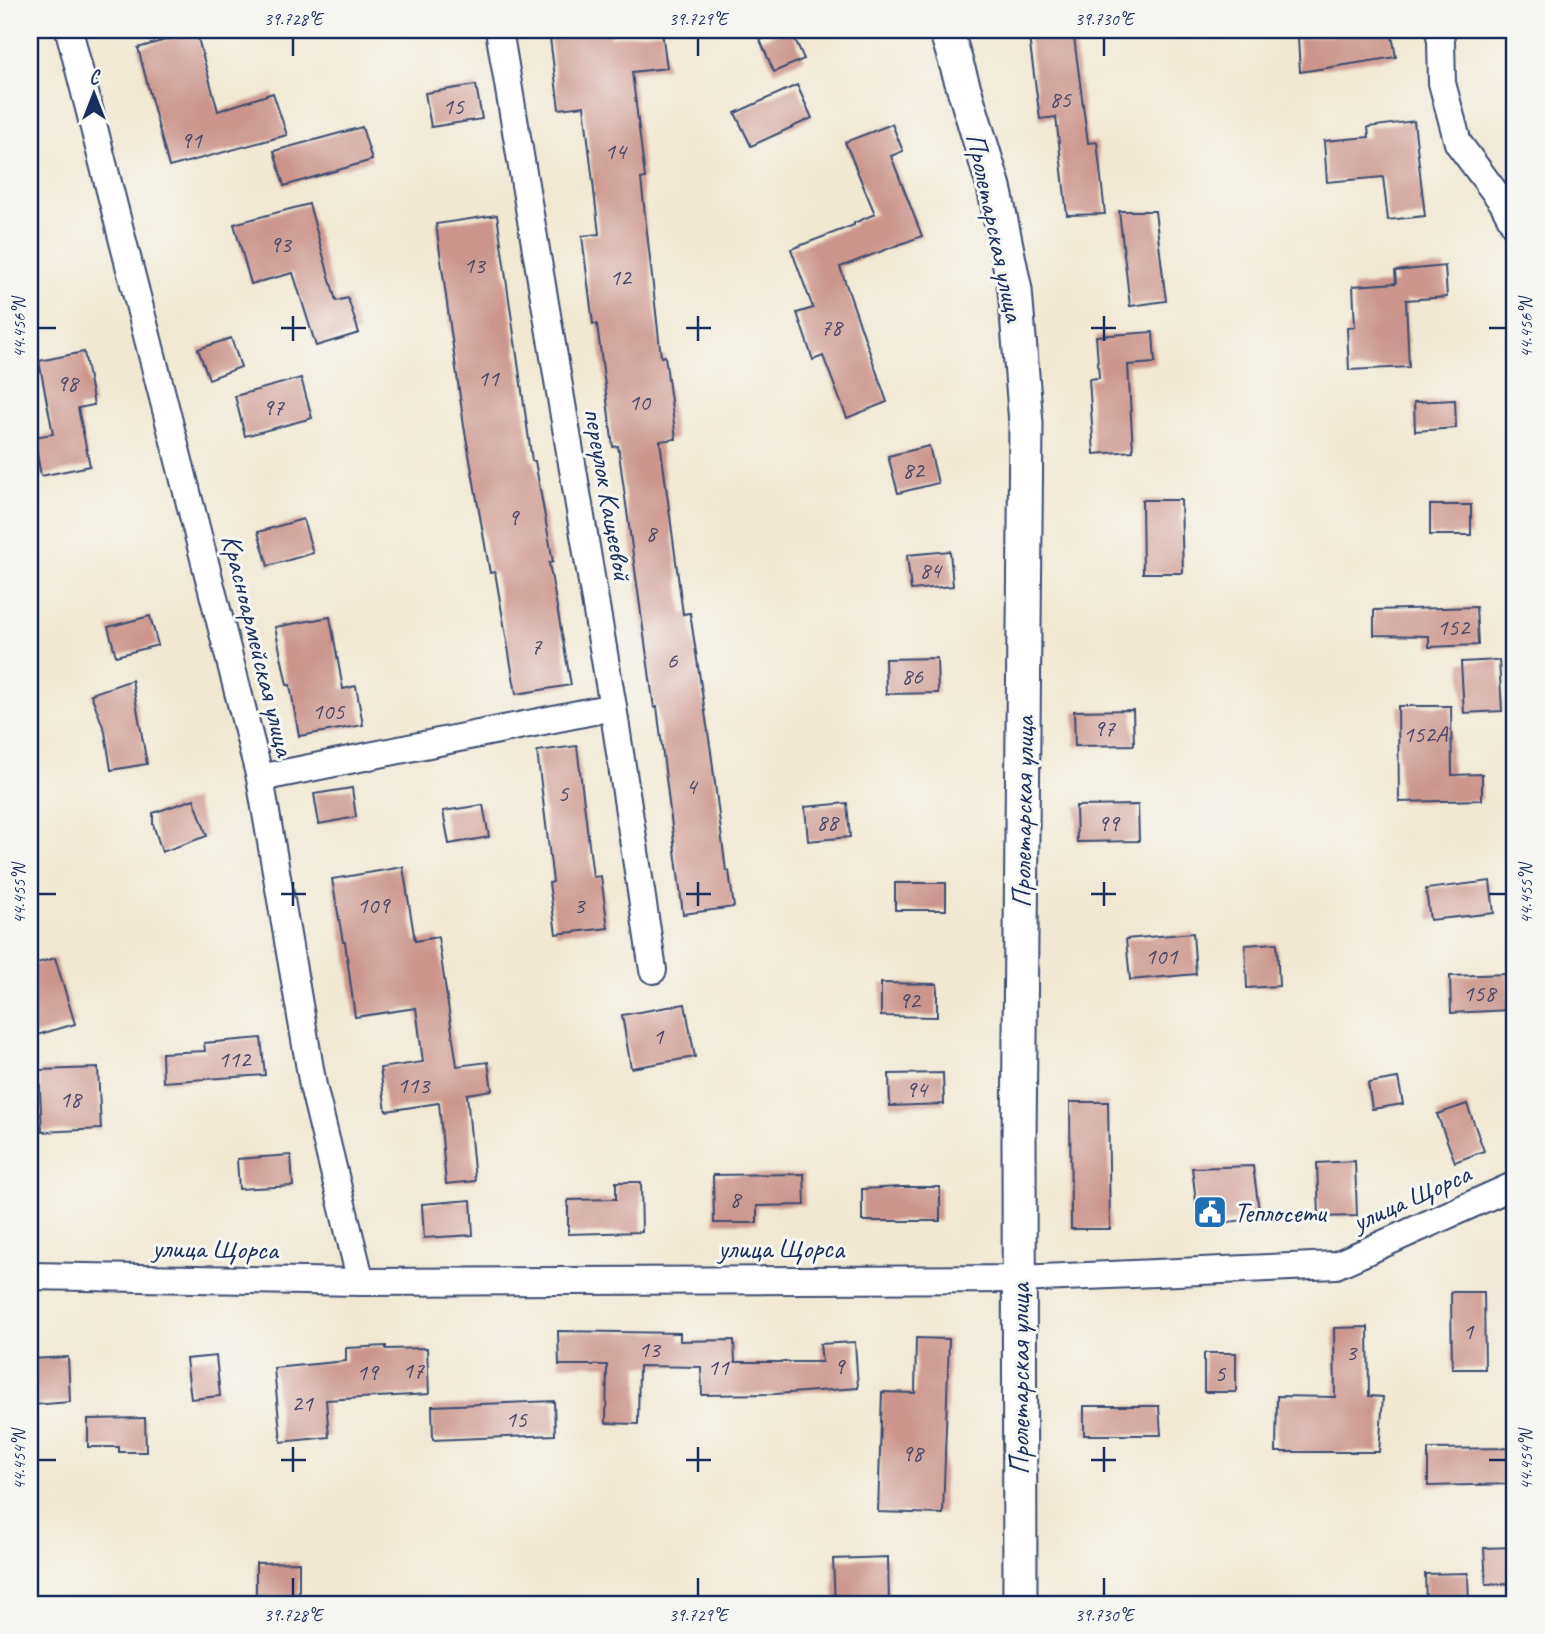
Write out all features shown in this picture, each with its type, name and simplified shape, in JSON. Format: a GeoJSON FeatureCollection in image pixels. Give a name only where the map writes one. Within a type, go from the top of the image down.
{"type":"FeatureCollection","features":[{"type":"Feature","properties":{"kind":"street","name":"Красноармейская улица"},"geometry":{"type":"LineString","coordinates":[[69,30],[260,778],[313,1086],[361,1282]]}},
{"type":"Feature","properties":{"kind":"street","name":"переулок Кащеевой"},"geometry":{"type":"LineString","coordinates":[[499,30],[653,970]]}},
{"type":"Feature","properties":{"kind":"street","name":"Пролетарская улица"},"geometry":{"type":"LineString","coordinates":[[946,30],[994,187],[1015,290],[1026,423],[1019,1279],[1020,1604]]}},
{"type":"Feature","properties":{"kind":"street"},"geometry":{"type":"LineString","coordinates":[[1439,30],[1442,83],[1458,143],[1503,203],[1515,226]]}},
{"type":"Feature","properties":{"kind":"street"},"geometry":{"type":"LineString","coordinates":[[260,778],[612,707]]}},
{"type":"Feature","properties":{"kind":"street","name":"улица Щорса"},"geometry":{"type":"LineString","coordinates":[[30,1276],[361,1282],[1019,1279],[1336,1265],[1515,1185]]}},
{"type":"Feature","properties":{"kind":"building"},"geometry":{"type":"Polygon","coordinates":[[[549,30],[609,30],[610,37],[662,31],[667,68],[632,72],[645,178],[641,179],[661,357],[665,356],[676,439],[660,441],[683,614],[690,613],[726,871],[729,871],[734,907],[683,914],[657,707],[654,708],[618,446],[613,447],[582,236],[599,234],[584,106],[559,109],[549,30]]]}},
{"type":"Feature","properties":{"kind":"building"},"geometry":{"type":"Polygon","coordinates":[[[784,30],[791,30],[804,59],[774,72],[760,40],[784,30]]]}},
{"type":"Feature","properties":{"kind":"building"},"geometry":{"type":"Polygon","coordinates":[[[1028,30],[1073,30],[1088,143],[1097,142],[1105,214],[1067,215],[1056,117],[1040,119],[1028,30]]]}},
{"type":"Feature","properties":{"kind":"building"},"geometry":{"type":"Polygon","coordinates":[[[1352,30],[1391,30],[1396,57],[1300,72],[1298,38],[1353,34],[1352,30]]]}},
{"type":"Feature","properties":{"kind":"building"},"geometry":{"type":"Polygon","coordinates":[[[196,31],[218,111],[273,93],[287,135],[169,167],[138,48],[196,31]]]}},
{"type":"Feature","properties":{"kind":"building"},"geometry":{"type":"Polygon","coordinates":[[[476,85],[482,119],[431,127],[425,93],[476,85]]]}},
{"type":"Feature","properties":{"kind":"building"},"geometry":{"type":"Polygon","coordinates":[[[797,85],[812,118],[751,146],[735,113],[797,85]]]}},
{"type":"Feature","properties":{"kind":"building"},"geometry":{"type":"Polygon","coordinates":[[[1414,121],[1425,216],[1388,220],[1383,177],[1327,182],[1324,141],[1369,137],[1368,127],[1414,121]]]}},
{"type":"Feature","properties":{"kind":"building"},"geometry":{"type":"Polygon","coordinates":[[[892,124],[903,151],[891,156],[922,236],[840,267],[887,402],[847,418],[823,356],[813,360],[797,313],[813,308],[791,249],[875,214],[845,142],[892,124]]]}},
{"type":"Feature","properties":{"kind":"building"},"geometry":{"type":"Polygon","coordinates":[[[362,127],[372,160],[284,186],[274,151],[362,127]]]}},
{"type":"Feature","properties":{"kind":"building"},"geometry":{"type":"Polygon","coordinates":[[[309,204],[336,301],[348,298],[359,333],[316,346],[293,273],[251,284],[234,224],[309,204]]]}},
{"type":"Feature","properties":{"kind":"building"},"geometry":{"type":"Polygon","coordinates":[[[1119,211],[1155,211],[1166,301],[1130,306],[1119,211]]]}},
{"type":"Feature","properties":{"kind":"building"},"geometry":{"type":"Polygon","coordinates":[[[497,215],[532,461],[535,461],[553,562],[549,563],[571,685],[516,694],[495,572],[490,573],[464,426],[436,224],[497,215]]]}},
{"type":"Feature","properties":{"kind":"building"},"geometry":{"type":"Polygon","coordinates":[[[1445,266],[1447,297],[1406,300],[1409,367],[1349,370],[1347,328],[1355,327],[1353,286],[1396,283],[1395,271],[1445,266]]]}},
{"type":"Feature","properties":{"kind":"building"},"geometry":{"type":"Polygon","coordinates":[[[1153,332],[1155,363],[1128,365],[1133,451],[1094,454],[1089,379],[1099,378],[1096,336],[1153,332]]]}},
{"type":"Feature","properties":{"kind":"building"},"geometry":{"type":"Polygon","coordinates":[[[231,338],[241,367],[209,379],[198,349],[231,338]]]}},
{"type":"Feature","properties":{"kind":"building"},"geometry":{"type":"Polygon","coordinates":[[[84,352],[94,405],[78,408],[90,466],[41,476],[34,437],[53,434],[39,361],[84,352]]]}},
{"type":"Feature","properties":{"kind":"building"},"geometry":{"type":"Polygon","coordinates":[[[301,378],[312,418],[245,436],[235,396],[301,378]]]}},
{"type":"Feature","properties":{"kind":"building"},"geometry":{"type":"Polygon","coordinates":[[[1455,400],[1456,428],[1415,431],[1414,402],[1455,400]]]}},
{"type":"Feature","properties":{"kind":"building"},"geometry":{"type":"Polygon","coordinates":[[[929,446],[938,483],[898,493],[888,456],[929,446]]]}},
{"type":"Feature","properties":{"kind":"building"},"geometry":{"type":"Polygon","coordinates":[[[1142,500],[1181,500],[1183,573],[1143,573],[1142,500]]]}},
{"type":"Feature","properties":{"kind":"building"},"geometry":{"type":"Polygon","coordinates":[[[1430,505],[1471,505],[1471,535],[1430,535],[1430,505]]]}},
{"type":"Feature","properties":{"kind":"building"},"geometry":{"type":"Polygon","coordinates":[[[303,519],[313,553],[268,566],[258,532],[303,519]]]}},
{"type":"Feature","properties":{"kind":"building"},"geometry":{"type":"Polygon","coordinates":[[[950,551],[953,586],[911,590],[907,555],[950,551]]]}},
{"type":"Feature","properties":{"kind":"building"},"geometry":{"type":"Polygon","coordinates":[[[1476,607],[1478,645],[1429,647],[1429,636],[1374,635],[1374,610],[1476,607]]]}},
{"type":"Feature","properties":{"kind":"building"},"geometry":{"type":"Polygon","coordinates":[[[150,616],[158,645],[116,656],[108,627],[150,616]]]}},
{"type":"Feature","properties":{"kind":"building"},"geometry":{"type":"Polygon","coordinates":[[[330,617],[343,689],[356,686],[363,725],[299,736],[290,685],[287,685],[275,627],[330,617]]]}},
{"type":"Feature","properties":{"kind":"building"},"geometry":{"type":"Polygon","coordinates":[[[937,658],[938,693],[886,694],[885,659],[937,658]]]}},
{"type":"Feature","properties":{"kind":"building"},"geometry":{"type":"Polygon","coordinates":[[[1499,660],[1502,711],[1464,713],[1461,662],[1499,660]]]}},
{"type":"Feature","properties":{"kind":"building"},"geometry":{"type":"Polygon","coordinates":[[[132,680],[147,764],[111,770],[105,732],[91,694],[132,680]]]}},
{"type":"Feature","properties":{"kind":"building"},"geometry":{"type":"Polygon","coordinates":[[[1398,706],[1451,706],[1452,775],[1482,774],[1482,800],[1399,802],[1398,706]]]}},
{"type":"Feature","properties":{"kind":"building"},"geometry":{"type":"Polygon","coordinates":[[[1133,710],[1134,745],[1075,746],[1074,711],[1133,710]]]}},
{"type":"Feature","properties":{"kind":"building"},"geometry":{"type":"Polygon","coordinates":[[[577,746],[593,877],[601,876],[608,928],[556,934],[549,883],[553,882],[537,751],[577,746]]]}},
{"type":"Feature","properties":{"kind":"building"},"geometry":{"type":"Polygon","coordinates":[[[352,788],[356,817],[319,824],[314,794],[352,788]]]}},
{"type":"Feature","properties":{"kind":"building"},"geometry":{"type":"Polygon","coordinates":[[[194,799],[207,836],[162,852],[153,824],[153,813],[194,799]]]}},
{"type":"Feature","properties":{"kind":"building"},"geometry":{"type":"Polygon","coordinates":[[[847,803],[850,837],[808,841],[805,807],[847,803]]]}},
{"type":"Feature","properties":{"kind":"building"},"geometry":{"type":"Polygon","coordinates":[[[483,805],[489,837],[449,844],[443,811],[483,805]]]}},
{"type":"Feature","properties":{"kind":"building"},"geometry":{"type":"Polygon","coordinates":[[[1138,805],[1139,841],[1077,842],[1076,806],[1138,805]]]}},
{"type":"Feature","properties":{"kind":"building"},"geometry":{"type":"Polygon","coordinates":[[[403,867],[415,941],[438,937],[457,1066],[488,1062],[492,1090],[467,1094],[475,1181],[446,1184],[439,1103],[386,1111],[380,1068],[423,1062],[416,1008],[355,1017],[345,942],[332,879],[403,867]]]}},
{"type":"Feature","properties":{"kind":"building"},"geometry":{"type":"Polygon","coordinates":[[[1490,881],[1494,913],[1430,920],[1426,889],[1490,881]]]}},
{"type":"Feature","properties":{"kind":"building"},"geometry":{"type":"Polygon","coordinates":[[[895,883],[946,883],[946,910],[895,910],[895,883]]]}},
{"type":"Feature","properties":{"kind":"building"},"geometry":{"type":"Polygon","coordinates":[[[1193,933],[1196,974],[1130,980],[1126,939],[1193,933]]]}},
{"type":"Feature","properties":{"kind":"building"},"geometry":{"type":"Polygon","coordinates":[[[1277,943],[1279,986],[1247,988],[1245,945],[1277,943]]]}},
{"type":"Feature","properties":{"kind":"building"},"geometry":{"type":"Polygon","coordinates":[[[55,958],[75,1024],[30,1037],[30,965],[55,958]]]}},
{"type":"Feature","properties":{"kind":"building"},"geometry":{"type":"Polygon","coordinates":[[[1508,974],[1509,1010],[1451,1013],[1450,976],[1508,974]]]}},
{"type":"Feature","properties":{"kind":"building"},"geometry":{"type":"Polygon","coordinates":[[[881,983],[937,984],[937,1017],[881,1016],[881,983]]]}},
{"type":"Feature","properties":{"kind":"building"},"geometry":{"type":"Polygon","coordinates":[[[685,1004],[695,1057],[631,1068],[622,1015],[685,1004]]]}},
{"type":"Feature","properties":{"kind":"building"},"geometry":{"type":"Polygon","coordinates":[[[261,1038],[265,1075],[163,1082],[162,1053],[205,1051],[204,1043],[261,1038]]]}},
{"type":"Feature","properties":{"kind":"building"},"geometry":{"type":"Polygon","coordinates":[[[98,1068],[101,1129],[42,1132],[39,1070],[98,1068]]]}},
{"type":"Feature","properties":{"kind":"building"},"geometry":{"type":"Polygon","coordinates":[[[943,1073],[944,1104],[890,1106],[889,1074],[943,1073]]]}},
{"type":"Feature","properties":{"kind":"building"},"geometry":{"type":"Polygon","coordinates":[[[1398,1078],[1403,1104],[1372,1109],[1368,1083],[1398,1078]]]}},
{"type":"Feature","properties":{"kind":"building"},"geometry":{"type":"Polygon","coordinates":[[[1070,1102],[1108,1102],[1110,1229],[1071,1229],[1070,1102]]]}},
{"type":"Feature","properties":{"kind":"building"},"geometry":{"type":"Polygon","coordinates":[[[1467,1104],[1484,1151],[1455,1162],[1437,1114],[1467,1104]]]}},
{"type":"Feature","properties":{"kind":"building"},"geometry":{"type":"Polygon","coordinates":[[[291,1155],[293,1186],[239,1189],[237,1159],[291,1155]]]}},
{"type":"Feature","properties":{"kind":"building"},"geometry":{"type":"Polygon","coordinates":[[[1355,1161],[1357,1216],[1319,1217],[1317,1163],[1355,1161]]]}},
{"type":"Feature","properties":{"kind":"building"},"geometry":{"type":"Polygon","coordinates":[[[1253,1166],[1260,1218],[1199,1226],[1192,1168],[1253,1166]]]}},
{"type":"Feature","properties":{"kind":"building"},"geometry":{"type":"Polygon","coordinates":[[[804,1174],[805,1205],[757,1206],[757,1223],[714,1223],[713,1175],[804,1174]]]}},
{"type":"Feature","properties":{"kind":"building"},"geometry":{"type":"Polygon","coordinates":[[[616,1182],[641,1182],[642,1232],[568,1234],[568,1200],[616,1199],[616,1182]]]}},
{"type":"Feature","properties":{"kind":"building"},"geometry":{"type":"Polygon","coordinates":[[[940,1187],[940,1221],[862,1221],[862,1189],[940,1187]]]}},
{"type":"Feature","properties":{"kind":"building"},"geometry":{"type":"Polygon","coordinates":[[[471,1200],[473,1235],[424,1238],[422,1204],[471,1200]]]}},
{"type":"Feature","properties":{"kind":"building"},"geometry":{"type":"Polygon","coordinates":[[[1451,1292],[1484,1292],[1485,1369],[1452,1369],[1451,1292]]]}},
{"type":"Feature","properties":{"kind":"building"},"geometry":{"type":"Polygon","coordinates":[[[1368,1327],[1369,1396],[1383,1397],[1379,1452],[1276,1452],[1277,1396],[1335,1397],[1334,1328],[1368,1327]]]}},
{"type":"Feature","properties":{"kind":"building"},"geometry":{"type":"Polygon","coordinates":[[[558,1331],[680,1333],[680,1341],[734,1340],[735,1362],[822,1362],[820,1344],[855,1342],[858,1388],[776,1394],[702,1395],[701,1367],[639,1366],[638,1424],[606,1423],[607,1365],[559,1365],[558,1331]]]}},
{"type":"Feature","properties":{"kind":"building"},"geometry":{"type":"Polygon","coordinates":[[[916,1338],[949,1339],[943,1514],[878,1512],[882,1392],[915,1393],[916,1338]]]}},
{"type":"Feature","properties":{"kind":"building"},"geometry":{"type":"Polygon","coordinates":[[[386,1346],[386,1349],[427,1348],[429,1394],[326,1400],[329,1437],[281,1442],[274,1368],[346,1361],[346,1348],[386,1346]]]}},
{"type":"Feature","properties":{"kind":"building"},"geometry":{"type":"Polygon","coordinates":[[[1204,1353],[1236,1353],[1236,1392],[1204,1392],[1204,1353]]]}},
{"type":"Feature","properties":{"kind":"building"},"geometry":{"type":"Polygon","coordinates":[[[216,1356],[220,1396],[191,1399],[186,1359],[216,1356]]]}},
{"type":"Feature","properties":{"kind":"building"},"geometry":{"type":"Polygon","coordinates":[[[68,1357],[70,1402],[33,1405],[30,1359],[68,1357]]]}},
{"type":"Feature","properties":{"kind":"building"},"geometry":{"type":"Polygon","coordinates":[[[554,1401],[555,1435],[433,1440],[432,1406],[554,1401]]]}},
{"type":"Feature","properties":{"kind":"building"},"geometry":{"type":"Polygon","coordinates":[[[1084,1406],[1159,1406],[1161,1435],[1084,1435],[1084,1406]]]}},
{"type":"Feature","properties":{"kind":"building"},"geometry":{"type":"Polygon","coordinates":[[[145,1418],[146,1452],[119,1452],[119,1447],[88,1447],[88,1419],[145,1418]]]}},
{"type":"Feature","properties":{"kind":"building"},"geometry":{"type":"Polygon","coordinates":[[[1515,1448],[1515,1484],[1428,1486],[1428,1449],[1515,1448]]]}},
{"type":"Feature","properties":{"kind":"building"},"geometry":{"type":"Polygon","coordinates":[[[1515,1547],[1515,1583],[1486,1585],[1484,1548],[1515,1547]]]}},
{"type":"Feature","properties":{"kind":"building"},"geometry":{"type":"Polygon","coordinates":[[[888,1557],[889,1604],[835,1604],[833,1559],[888,1557]]]}},
{"type":"Feature","properties":{"kind":"building"},"geometry":{"type":"Polygon","coordinates":[[[299,1562],[299,1604],[256,1604],[256,1563],[299,1562]]]}},
{"type":"Feature","properties":{"kind":"building"},"geometry":{"type":"Polygon","coordinates":[[[1468,1573],[1469,1604],[1426,1604],[1425,1574],[1468,1573]]]}},
{"type":"Feature","properties":{"kind":"place","name":"Теплосети"},"geometry":{"type":"Point","coordinates":[1210,1212]}}]}
